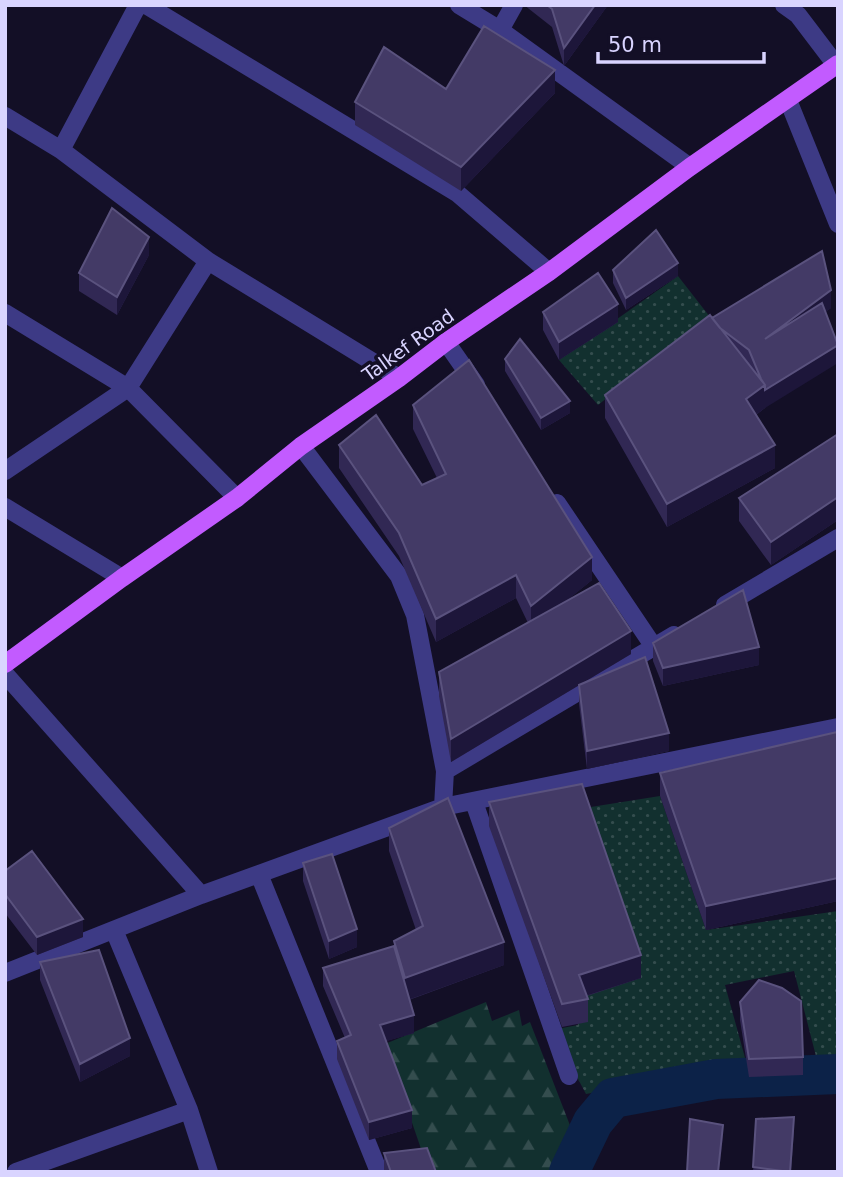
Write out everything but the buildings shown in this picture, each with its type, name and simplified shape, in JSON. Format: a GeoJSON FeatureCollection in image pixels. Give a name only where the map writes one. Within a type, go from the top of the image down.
{"type":"FeatureCollection","features":[{"type":"Feature","properties":{"kind":"main road","name":"Talkef Road"},"geometry":{"type":"LineString","coordinates":[[5,664],[237,498],[301,446],[399,379],[446,342],[549,272],[690,167],[837,64]]}},
{"type":"Feature","properties":{"kind":"street"},"geometry":{"type":"LineString","coordinates":[[61,150],[138,5]]}},
{"type":"Feature","properties":{"kind":"street"},"geometry":{"type":"LineString","coordinates":[[146,5],[457,192],[549,272]]}},
{"type":"Feature","properties":{"kind":"street"},"geometry":{"type":"LineString","coordinates":[[459,5],[500,30],[690,167]]}},
{"type":"Feature","properties":{"kind":"street"},"geometry":{"type":"LineString","coordinates":[[500,30],[514,5]]}},
{"type":"Feature","properties":{"kind":"street"},"geometry":{"type":"LineString","coordinates":[[784,5],[797,15],[837,64]]}},
{"type":"Feature","properties":{"kind":"street"},"geometry":{"type":"LineString","coordinates":[[788,100],[838,224]]}},
{"type":"Feature","properties":{"kind":"street"},"geometry":{"type":"LineString","coordinates":[[5,116],[61,150],[208,261],[399,379]]}},
{"type":"Feature","properties":{"kind":"street"},"geometry":{"type":"LineString","coordinates":[[5,471],[128,387],[208,261]]}},
{"type":"Feature","properties":{"kind":"street"},"geometry":{"type":"LineString","coordinates":[[5,313],[128,387],[237,498]]}},
{"type":"Feature","properties":{"kind":"street"},"geometry":{"type":"LineString","coordinates":[[446,342],[484,397]]}},
{"type":"Feature","properties":{"kind":"street"},"geometry":{"type":"LineString","coordinates":[[301,446],[399,576],[415,615],[445,771],[443,807]]}},
{"type":"Feature","properties":{"kind":"street"},"geometry":{"type":"LineString","coordinates":[[545,486],[654,647]]}},
{"type":"Feature","properties":{"kind":"street"},"geometry":{"type":"LineString","coordinates":[[5,507],[122,578]]}},
{"type":"Feature","properties":{"kind":"street"},"geometry":{"type":"LineString","coordinates":[[711,613],[838,538]]}},
{"type":"Feature","properties":{"kind":"street"},"geometry":{"type":"LineString","coordinates":[[445,771],[688,627]]}},
{"type":"Feature","properties":{"kind":"street"},"geometry":{"type":"LineString","coordinates":[[5,674],[201,894]]}},
{"type":"Feature","properties":{"kind":"street"},"geometry":{"type":"LineString","coordinates":[[5,973],[201,894],[443,807],[838,727]]}},
{"type":"Feature","properties":{"kind":"street"},"geometry":{"type":"LineString","coordinates":[[474,802],[569,1076]]}},
{"type":"Feature","properties":{"kind":"street"},"geometry":{"type":"LineString","coordinates":[[259,874],[379,1172]]}},
{"type":"Feature","properties":{"kind":"street"},"geometry":{"type":"LineString","coordinates":[[114,930],[188,1110],[209,1172]]}},
{"type":"Feature","properties":{"kind":"street"},"geometry":{"type":"LineString","coordinates":[[16,1172],[188,1110]]}},
{"type":"Feature","properties":{"kind":"green space"},"geometry":{"type":"Polygon","coordinates":[[[678,276],[710,317],[598,405],[559,360],[678,276]]]}},
{"type":"Feature","properties":{"kind":"green space"},"geometry":{"type":"Polygon","coordinates":[[[660,796],[706,930],[838,911],[838,1060],[817,1060],[794,971],[725,985],[747,1065],[586,1094],[552,1030],[578,1025],[569,1001],[572,810],[660,796]]]}},
{"type":"Feature","properties":{"kind":"green space"},"geometry":{"type":"Polygon","coordinates":[[[486,1002],[492,1021],[519,1010],[522,1026],[530,1022],[571,1128],[549,1172],[429,1172],[385,1044],[486,1002]]]}},
{"type":"Feature","properties":{"kind":"waterway"},"geometry":{"type":"LineString","coordinates":[[569,1172],[593,1122],[613,1098],[716,1079],[838,1074]]}}]}
